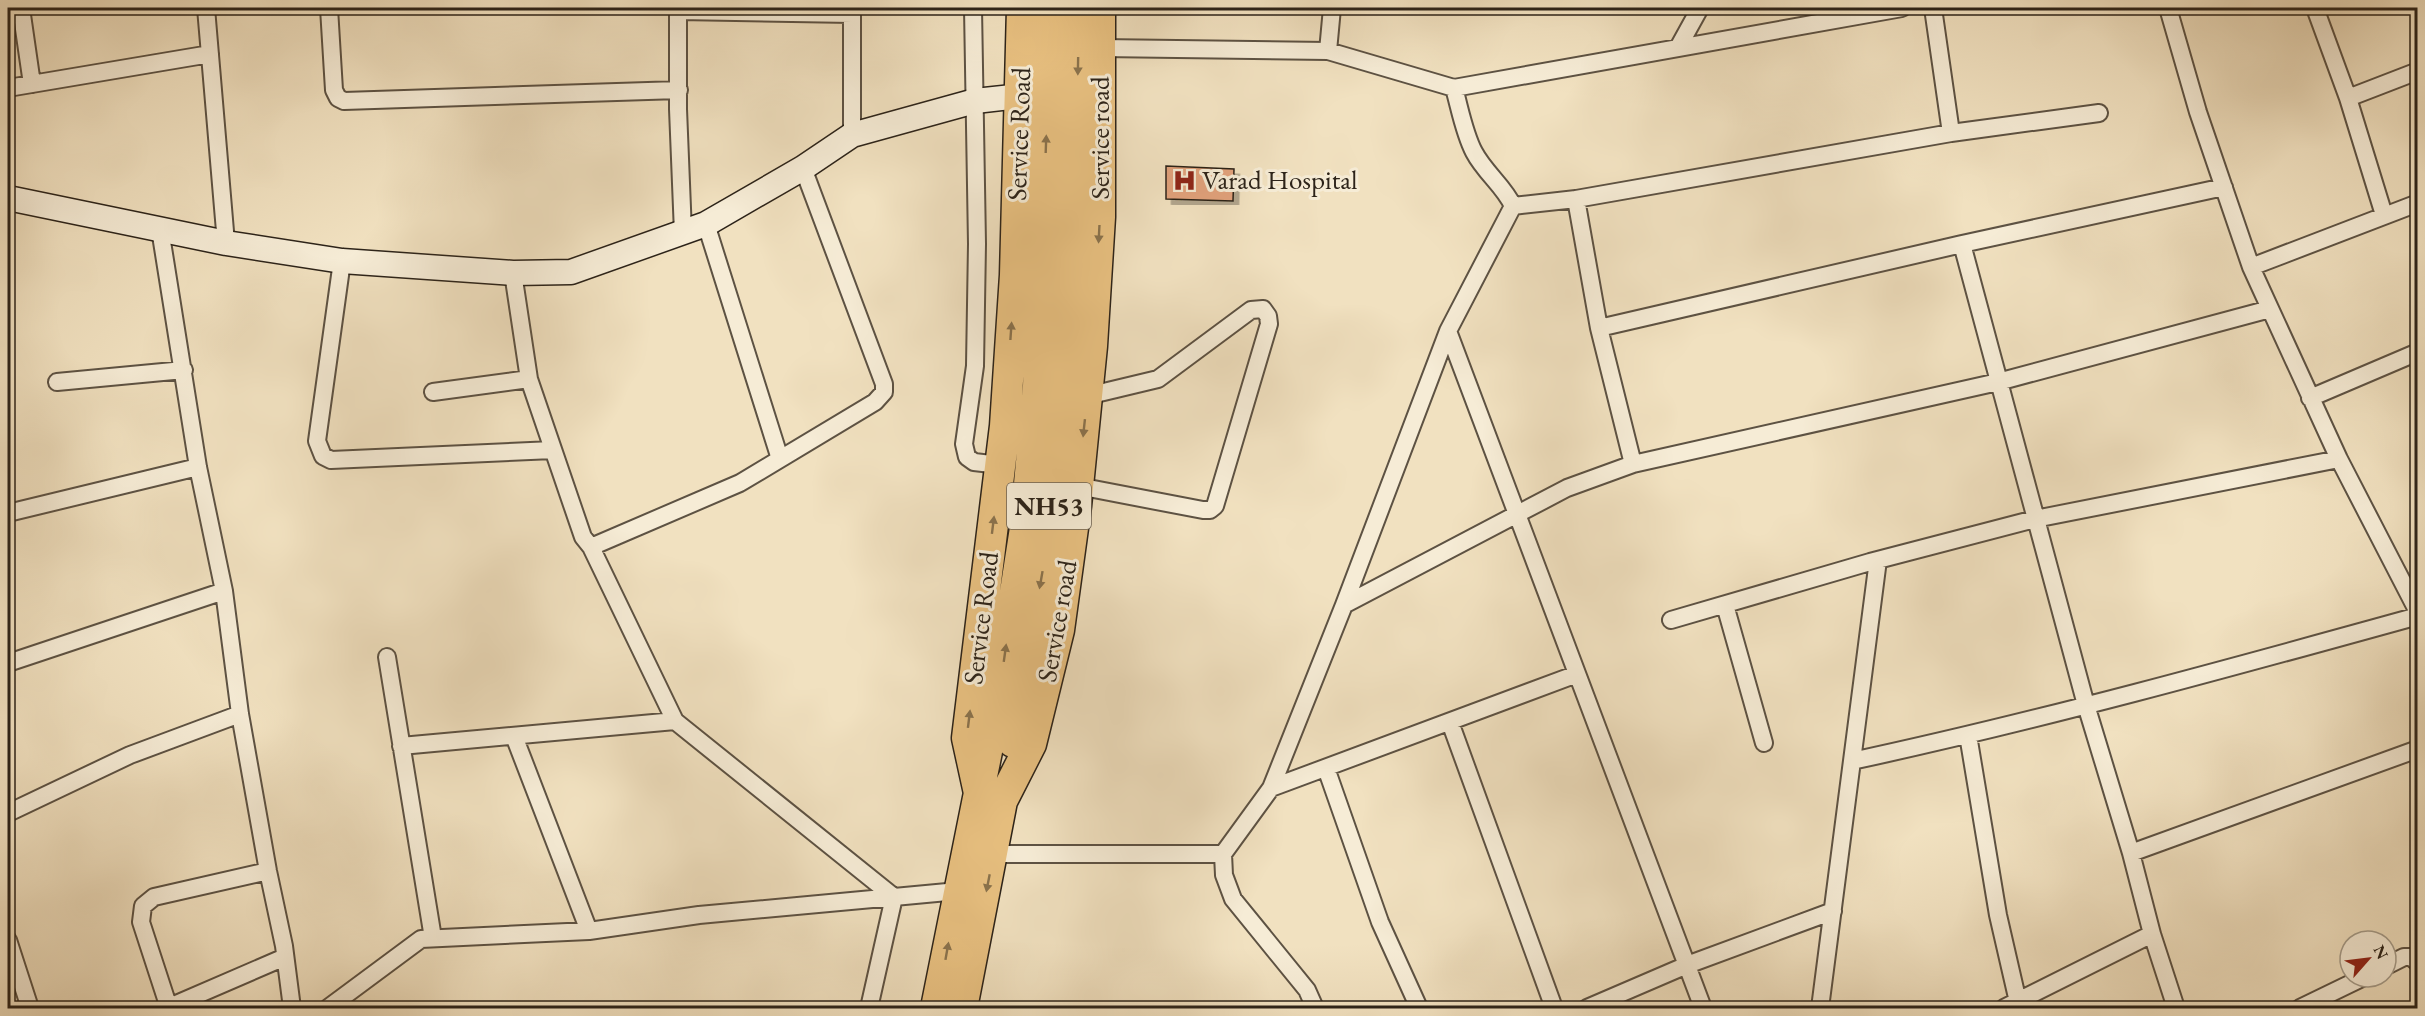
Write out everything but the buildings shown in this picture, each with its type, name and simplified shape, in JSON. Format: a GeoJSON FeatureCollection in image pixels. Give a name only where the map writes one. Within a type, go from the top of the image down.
{"type":"FeatureCollection","features":[{"type":"Feature","properties":{"kind":"highway","name":"Service Road"},"geometry":{"type":"LineString","coordinates":[[936,1008],[958,891],[990,797],[967,738],[1000,465],[1015,275],[1023,8]]}},
{"type":"Feature","properties":{"kind":"highway","name":"NH53"},"geometry":{"type":"LineString","coordinates":[[990,797],[1001,682],[1025,528],[1038,386],[1048,8]]}},
{"type":"Feature","properties":{"kind":"highway","name":"NH53"},"geometry":{"type":"LineString","coordinates":[[990,797],[1044,564],[1060,401],[1077,90],[1076,8]]}},
{"type":"Feature","properties":{"kind":"highway","name":"Service road"},"geometry":{"type":"LineString","coordinates":[[962,1008],[994,854],[990,797],[1031,744],[1059,630],[1087,396],[1100,217],[1100,8]]}},
{"type":"Feature","properties":{"kind":"street"},"geometry":{"type":"LineString","coordinates":[[21,8],[32,84]]}},
{"type":"Feature","properties":{"kind":"street"},"geometry":{"type":"LineString","coordinates":[[207,8],[226,243]]}},
{"type":"Feature","properties":{"kind":"street"},"geometry":{"type":"LineString","coordinates":[[329,8],[334,90],[338,98],[344,101],[679,90]]}},
{"type":"Feature","properties":{"kind":"street"},"geometry":{"type":"LineString","coordinates":[[973,8],[975,366],[964,444],[967,457],[974,462],[1000,465]]}},
{"type":"Feature","properties":{"kind":"street"},"geometry":{"type":"LineString","coordinates":[[1328,51],[1332,8]]}},
{"type":"Feature","properties":{"kind":"street"},"geometry":{"type":"LineString","coordinates":[[1679,46],[1700,8]]}},
{"type":"Feature","properties":{"kind":"street"},"geometry":{"type":"LineString","coordinates":[[1101,48],[1328,51],[1454,88],[1902,8]]}},
{"type":"Feature","properties":{"kind":"street"},"geometry":{"type":"LineString","coordinates":[[1933,8],[1951,133]]}},
{"type":"Feature","properties":{"kind":"street"},"geometry":{"type":"LineString","coordinates":[[1852,761],[2086,705],[2418,614],[2339,459],[2251,267],[2198,112],[2168,8]]}},
{"type":"Feature","properties":{"kind":"street"},"geometry":{"type":"LineString","coordinates":[[2315,8],[2348,98],[2384,216]]}},
{"type":"Feature","properties":{"kind":"street"},"geometry":{"type":"LineString","coordinates":[[683,233],[678,9],[852,11],[852,135]]}},
{"type":"Feature","properties":{"kind":"street"},"geometry":{"type":"LineString","coordinates":[[8,88],[210,54]]}},
{"type":"Feature","properties":{"kind":"street"},"geometry":{"type":"LineString","coordinates":[[2348,98],[2418,70]]}},
{"type":"Feature","properties":{"kind":"street"},"geometry":{"type":"LineString","coordinates":[[1315,1008],[1300,981],[1233,899],[1224,875],[1223,854],[1271,788],[1344,605],[1448,331],[1513,206],[1508,193],[1488,174],[1474,151],[1454,88]]}},
{"type":"Feature","properties":{"kind":"street"},"geometry":{"type":"LineString","coordinates":[[8,198],[226,243],[342,261],[513,273],[571,272],[706,224],[803,168],[852,135],[975,101],[1020,96]]}},
{"type":"Feature","properties":{"kind":"street"},"geometry":{"type":"LineString","coordinates":[[1513,206],[1576,199],[1951,133],[2099,113]]}},
{"type":"Feature","properties":{"kind":"street"},"geometry":{"type":"LineString","coordinates":[[591,547],[740,483],[875,402],[884,393],[884,384],[803,168]]}},
{"type":"Feature","properties":{"kind":"street"},"geometry":{"type":"LineString","coordinates":[[1599,328],[1962,244],[2224,187]]}},
{"type":"Feature","properties":{"kind":"street"},"geometry":{"type":"LineString","coordinates":[[1576,199],[1599,328],[1633,464]]}},
{"type":"Feature","properties":{"kind":"street"},"geometry":{"type":"LineString","coordinates":[[2251,267],[2418,203]]}},
{"type":"Feature","properties":{"kind":"street"},"geometry":{"type":"LineString","coordinates":[[706,224],[780,459]]}},
{"type":"Feature","properties":{"kind":"street"},"geometry":{"type":"LineString","coordinates":[[160,229],[198,467],[224,591],[240,714],[285,957],[292,1008]]}},
{"type":"Feature","properties":{"kind":"street"},"geometry":{"type":"LineString","coordinates":[[1962,244],[2086,705],[2131,853],[2152,934],[2176,1008]]}},
{"type":"Feature","properties":{"kind":"street"},"geometry":{"type":"LineString","coordinates":[[342,261],[316,441],[323,456],[332,460],[553,450]]}},
{"type":"Feature","properties":{"kind":"street"},"geometry":{"type":"LineString","coordinates":[[513,273],[529,379],[583,537],[591,547],[675,721],[894,897]]}},
{"type":"Feature","properties":{"kind":"street"},"geometry":{"type":"LineString","coordinates":[[1078,486],[1203,510],[1210,510],[1215,506],[1269,324],[1268,316],[1263,309],[1251,309],[1158,379],[1087,396]]}},
{"type":"Feature","properties":{"kind":"street"},"geometry":{"type":"LineString","coordinates":[[1344,605],[1568,488],[1633,464],[1998,382],[2270,309]]}},
{"type":"Feature","properties":{"kind":"street"},"geometry":{"type":"LineString","coordinates":[[1448,331],[1703,1008]]}},
{"type":"Feature","properties":{"kind":"street"},"geometry":{"type":"LineString","coordinates":[[2310,398],[2418,352]]}},
{"type":"Feature","properties":{"kind":"street"},"geometry":{"type":"LineString","coordinates":[[57,382],[184,370]]}},
{"type":"Feature","properties":{"kind":"street"},"geometry":{"type":"LineString","coordinates":[[433,392],[529,379]]}},
{"type":"Feature","properties":{"kind":"street"},"geometry":{"type":"LineString","coordinates":[[1671,620],[1878,560],[2036,519],[2339,459]]}},
{"type":"Feature","properties":{"kind":"street"},"geometry":{"type":"LineString","coordinates":[[8,513],[198,467]]}},
{"type":"Feature","properties":{"kind":"street"},"geometry":{"type":"LineString","coordinates":[[1820,1008],[1878,560]]}},
{"type":"Feature","properties":{"kind":"street"},"geometry":{"type":"LineString","coordinates":[[8,663],[224,591]]}},
{"type":"Feature","properties":{"kind":"street"},"geometry":{"type":"LineString","coordinates":[[1725,605],[1764,742]]}},
{"type":"Feature","properties":{"kind":"street"},"geometry":{"type":"LineString","coordinates":[[387,657],[433,938]]}},
{"type":"Feature","properties":{"kind":"street"},"geometry":{"type":"LineString","coordinates":[[1271,788],[1577,674]]}},
{"type":"Feature","properties":{"kind":"street"},"geometry":{"type":"LineString","coordinates":[[8,813],[130,755],[240,714]]}},
{"type":"Feature","properties":{"kind":"street"},"geometry":{"type":"LineString","coordinates":[[401,746],[675,721]]}},
{"type":"Feature","properties":{"kind":"street"},"geometry":{"type":"LineString","coordinates":[[1450,722],[1554,1008]]}},
{"type":"Feature","properties":{"kind":"street"},"geometry":{"type":"LineString","coordinates":[[1968,735],[2011,1005],[2152,934]]}},
{"type":"Feature","properties":{"kind":"street"},"geometry":{"type":"LineString","coordinates":[[514,736],[589,932]]}},
{"type":"Feature","properties":{"kind":"street"},"geometry":{"type":"LineString","coordinates":[[2131,853],[2418,749]]}},
{"type":"Feature","properties":{"kind":"street"},"geometry":{"type":"LineString","coordinates":[[1326,768],[1380,922],[1419,1008]]}},
{"type":"Feature","properties":{"kind":"street"},"geometry":{"type":"LineString","coordinates":[[994,854],[1223,854]]}},
{"type":"Feature","properties":{"kind":"street"},"geometry":{"type":"LineString","coordinates":[[268,871],[154,897],[143,906],[141,922],[168,1008],[285,957]]}},
{"type":"Feature","properties":{"kind":"street"},"geometry":{"type":"LineString","coordinates":[[328,1008],[421,939],[589,932],[699,915],[958,891]]}},
{"type":"Feature","properties":{"kind":"street"},"geometry":{"type":"LineString","coordinates":[[869,1008],[894,897]]}},
{"type":"Feature","properties":{"kind":"street"},"geometry":{"type":"LineString","coordinates":[[1587,1008],[1687,965],[1833,911]]}},
{"type":"Feature","properties":{"kind":"street"},"geometry":{"type":"LineString","coordinates":[[8,940],[30,1008]]}},
{"type":"Feature","properties":{"kind":"street"},"geometry":{"type":"LineString","coordinates":[[2398,960],[2411,957],[2418,963]]}},
{"type":"Feature","properties":{"kind":"street"},"geometry":{"type":"LineString","coordinates":[[2301,1008],[2340,989]]}},
{"type":"Feature","properties":{"kind":"place","name":"Varad Hospital"},"geometry":{"type":"Point","coordinates":[1184,180]}}]}
